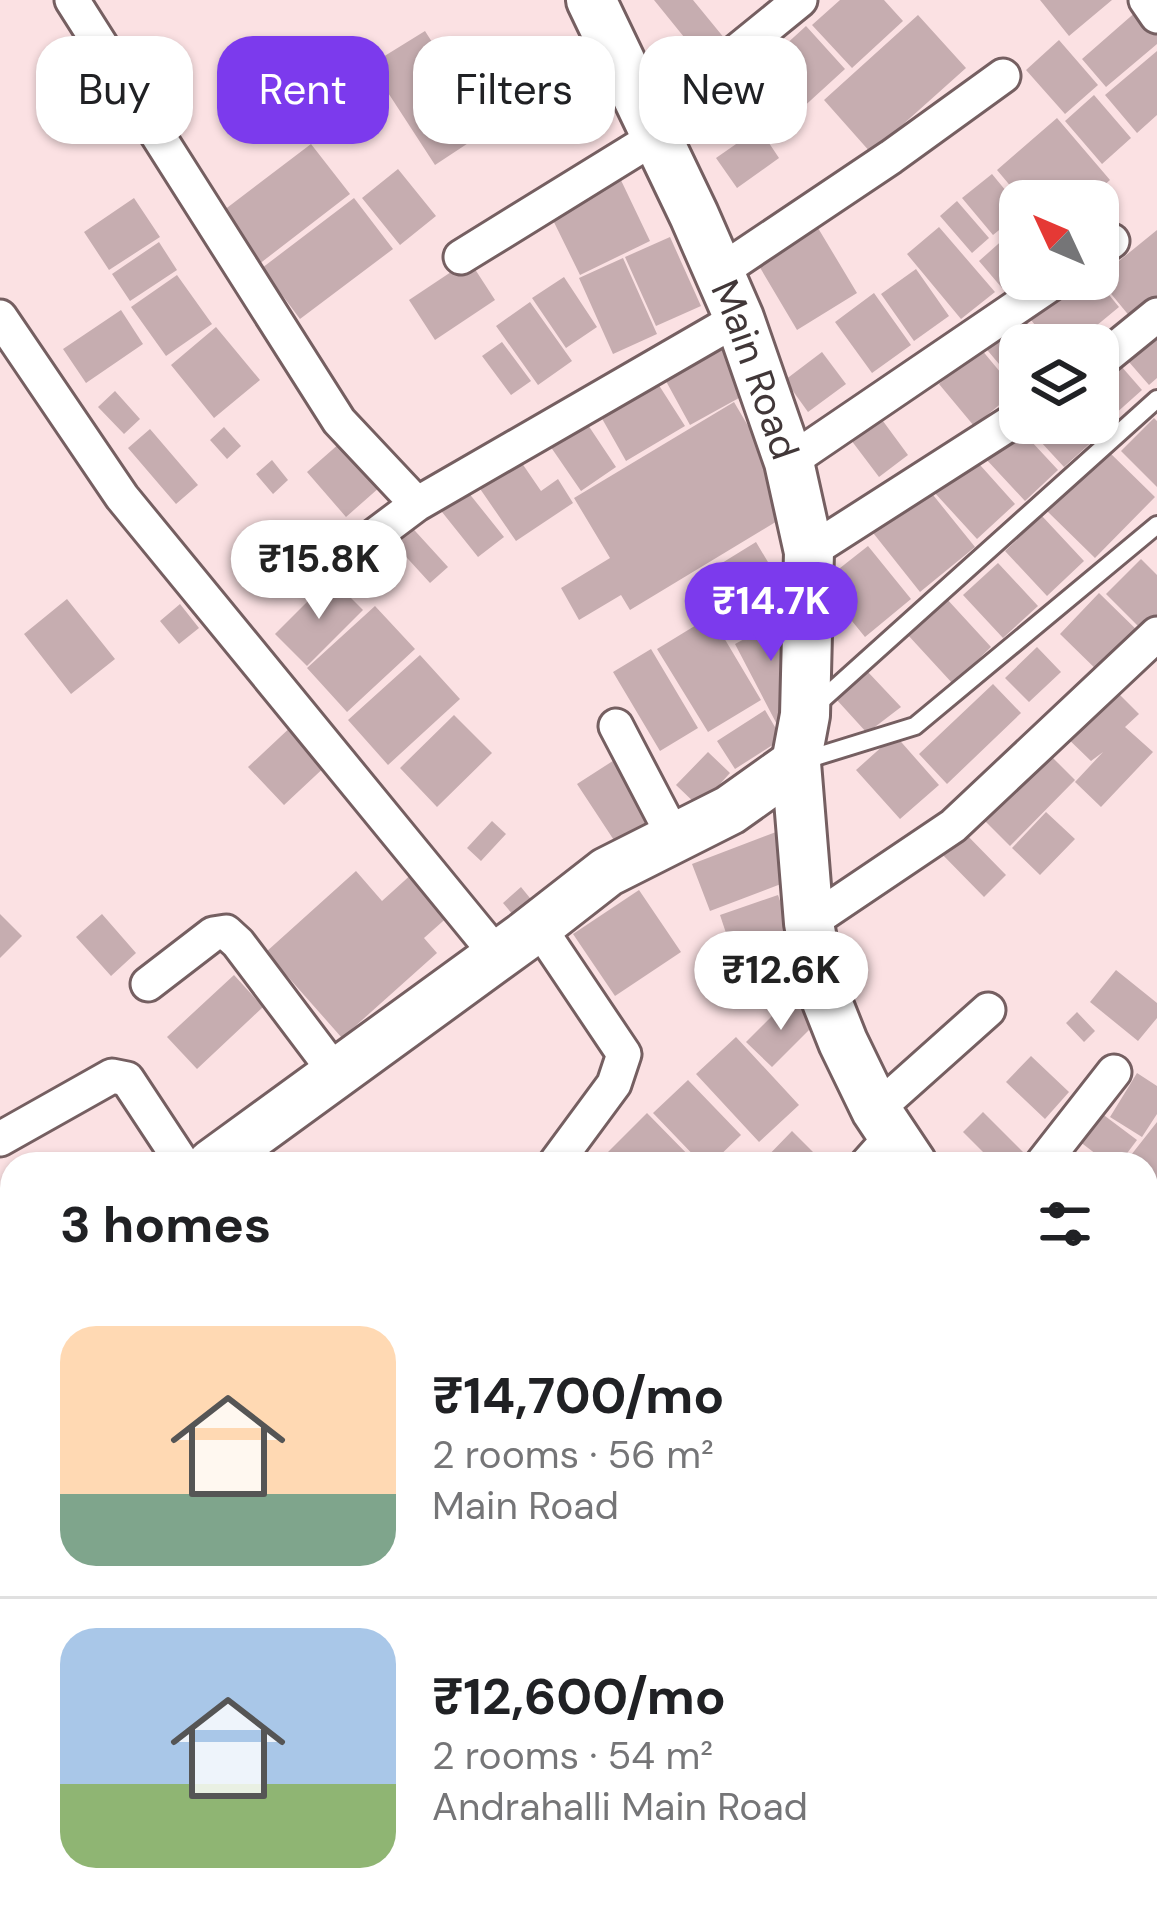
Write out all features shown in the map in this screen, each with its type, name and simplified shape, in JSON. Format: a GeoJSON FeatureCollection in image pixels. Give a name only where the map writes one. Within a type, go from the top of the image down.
{"type":"FeatureCollection","features":[{"type":"Feature","properties":{"kind":"main road","name":"Main Road"},"geometry":{"type":"LineString","coordinates":[[591,0],[639,100]]}},
{"type":"Feature","properties":{"kind":"main road","name":"Main Road"},"geometry":{"type":"LineString","coordinates":[[660,144],[739,318],[789,462],[809,552],[806,715],[796,763],[809,923],[820,984],[887,1143]]}},
{"type":"Feature","properties":{"kind":"main road"},"geometry":{"type":"LineString","coordinates":[[228,1152],[608,872],[730,810],[796,763]]}},
{"type":"Feature","properties":{"kind":"street"},"geometry":{"type":"LineString","coordinates":[[72,0],[339,421],[417,504]]}},
{"type":"Feature","properties":{"kind":"street"},"geometry":{"type":"LineString","coordinates":[[759,36],[800,0]]}},
{"type":"Feature","properties":{"kind":"street"},"geometry":{"type":"LineString","coordinates":[[1146,0],[1157,16]]}},
{"type":"Feature","properties":{"kind":"street"},"geometry":{"type":"LineString","coordinates":[[718,273],[1004,76]]}},
{"type":"Feature","properties":{"kind":"street"},"geometry":{"type":"LineString","coordinates":[[461,256],[639,138]]}},
{"type":"Feature","properties":{"kind":"street"},"geometry":{"type":"LineString","coordinates":[[789,462],[1027,300]]}},
{"type":"Feature","properties":{"kind":"street"},"geometry":{"type":"LineString","coordinates":[[1119,346],[1157,315]]}},
{"type":"Feature","properties":{"kind":"street"},"geometry":{"type":"LineString","coordinates":[[0,317],[122,497],[498,956]]}},
{"type":"Feature","properties":{"kind":"street"},"geometry":{"type":"LineString","coordinates":[[350,555],[417,504],[739,318]]}},
{"type":"Feature","properties":{"kind":"street"},"geometry":{"type":"LineString","coordinates":[[809,552],[999,430]]}},
{"type":"Feature","properties":{"kind":"street"},"geometry":{"type":"LineString","coordinates":[[809,923],[953,826],[1157,634]]}},
{"type":"Feature","properties":{"kind":"street"},"geometry":{"type":"LineString","coordinates":[[616,726],[674,837]]}},
{"type":"Feature","properties":{"kind":"street"},"geometry":{"type":"LineString","coordinates":[[538,926],[624,1054],[614,1084],[564,1152]]}},
{"type":"Feature","properties":{"kind":"street"},"geometry":{"type":"LineString","coordinates":[[148,984],[213,934],[226,932],[336,1073]]}},
{"type":"Feature","properties":{"kind":"street"},"geometry":{"type":"LineString","coordinates":[[887,1143],[988,1010]]}},
{"type":"Feature","properties":{"kind":"street"},"geometry":{"type":"LineString","coordinates":[[1051,1152],[1114,1072]]}},
{"type":"Feature","properties":{"kind":"street"},"geometry":{"type":"LineString","coordinates":[[0,1138],[112,1076],[127,1079],[175,1152]]}},
{"type":"Feature","properties":{"kind":"lane"},"geometry":{"type":"LineString","coordinates":[[806,715],[1157,399]]}},
{"type":"Feature","properties":{"kind":"lane"},"geometry":{"type":"LineString","coordinates":[[796,763],[915,726],[1157,525]]}},
{"type":"Feature","properties":{"kind":"building"},"geometry":{"type":"Polygon","coordinates":[[[654,0],[693,0],[723,36],[683,36],[654,0]]]}},
{"type":"Feature","properties":{"kind":"building"},"geometry":{"type":"Polygon","coordinates":[[[840,0],[884,0],[903,21],[852,68],[812,25],[840,0]]]}},
{"type":"Feature","properties":{"kind":"building"},"geometry":{"type":"Polygon","coordinates":[[[1040,0],[1112,0],[1069,36],[1040,0]]]}},
{"type":"Feature","properties":{"kind":"building"},"geometry":{"type":"Polygon","coordinates":[[[1138,10],[1157,32],[1157,44],[1106,87],[1082,59],[1138,10]]]}},
{"type":"Feature","properties":{"kind":"building"},"geometry":{"type":"Polygon","coordinates":[[[918,15],[966,68],[871,153],[824,100],[918,15]]]}},
{"type":"Feature","properties":{"kind":"building"},"geometry":{"type":"Polygon","coordinates":[[[806,26],[845,69],[807,104],[807,36],[795,36],[806,26]]]}},
{"type":"Feature","properties":{"kind":"building"},"geometry":{"type":"Polygon","coordinates":[[[413,38],[413,131],[389,94],[389,53],[413,38]]]}},
{"type":"Feature","properties":{"kind":"building"},"geometry":{"type":"Polygon","coordinates":[[[1059,40],[1098,85],[1065,114],[1026,70],[1059,40]]]}},
{"type":"Feature","properties":{"kind":"building"},"geometry":{"type":"Polygon","coordinates":[[[1157,51],[1157,115],[1137,133],[1105,95],[1157,51]]]}},
{"type":"Feature","properties":{"kind":"building"},"geometry":{"type":"Polygon","coordinates":[[[1094,95],[1131,138],[1102,164],[1065,121],[1094,95]]]}},
{"type":"Feature","properties":{"kind":"building"},"geometry":{"type":"Polygon","coordinates":[[[1057,118],[1110,180],[1005,180],[997,170],[1057,118]]]}},
{"type":"Feature","properties":{"kind":"building"},"geometry":{"type":"Polygon","coordinates":[[[311,144],[350,194],[254,268],[215,217],[311,144]]]}},
{"type":"Feature","properties":{"kind":"building"},"geometry":{"type":"Polygon","coordinates":[[[421,144],[467,144],[435,165],[421,144]]]}},
{"type":"Feature","properties":{"kind":"building"},"geometry":{"type":"Polygon","coordinates":[[[736,144],[770,144],[779,158],[737,188],[716,158],[736,144]]]}},
{"type":"Feature","properties":{"kind":"building"},"geometry":{"type":"Polygon","coordinates":[[[398,169],[436,216],[400,245],[362,198],[398,169]]]}},
{"type":"Feature","properties":{"kind":"building"},"geometry":{"type":"Polygon","coordinates":[[[618,174],[650,241],[580,275],[547,208],[618,174]]]}},
{"type":"Feature","properties":{"kind":"building"},"geometry":{"type":"Polygon","coordinates":[[[992,174],[999,182],[999,230],[993,235],[962,198],[992,174]]]}},
{"type":"Feature","properties":{"kind":"building"},"geometry":{"type":"Polygon","coordinates":[[[134,198],[160,237],[109,270],[84,232],[134,198]]]}},
{"type":"Feature","properties":{"kind":"building"},"geometry":{"type":"Polygon","coordinates":[[[354,198],[393,249],[300,319],[262,268],[354,198]]]}},
{"type":"Feature","properties":{"kind":"building"},"geometry":{"type":"Polygon","coordinates":[[[957,201],[989,238],[972,253],[940,216],[957,201]]]}},
{"type":"Feature","properties":{"kind":"building"},"geometry":{"type":"Polygon","coordinates":[[[812,218],[857,293],[797,330],[752,254],[812,218]]]}},
{"type":"Feature","properties":{"kind":"building"},"geometry":{"type":"Polygon","coordinates":[[[939,227],[995,292],[961,319],[907,254],[939,227]]]}},
{"type":"Feature","properties":{"kind":"building"},"geometry":{"type":"Polygon","coordinates":[[[1157,230],[1157,297],[1131,318],[1116,300],[1119,261],[1157,230]]]}},
{"type":"Feature","properties":{"kind":"building"},"geometry":{"type":"Polygon","coordinates":[[[670,237],[701,306],[656,326],[625,257],[670,237]]]}},
{"type":"Feature","properties":{"kind":"building"},"geometry":{"type":"Polygon","coordinates":[[[159,242],[177,270],[130,301],[112,274],[159,242]]]}},
{"type":"Feature","properties":{"kind":"building"},"geometry":{"type":"Polygon","coordinates":[[[999,243],[999,284],[979,261],[999,243]]]}},
{"type":"Feature","properties":{"kind":"building"},"geometry":{"type":"Polygon","coordinates":[[[623,258],[657,334],[613,354],[579,278],[623,258]]]}},
{"type":"Feature","properties":{"kind":"building"},"geometry":{"type":"Polygon","coordinates":[[[469,260],[495,300],[435,340],[409,300],[469,260]]]}},
{"type":"Feature","properties":{"kind":"building"},"geometry":{"type":"Polygon","coordinates":[[[916,269],[949,316],[914,341],[881,294],[916,269]]]}},
{"type":"Feature","properties":{"kind":"building"},"geometry":{"type":"Polygon","coordinates":[[[177,275],[212,324],[166,356],[131,307],[177,275]]]}},
{"type":"Feature","properties":{"kind":"building"},"geometry":{"type":"Polygon","coordinates":[[[564,277],[597,327],[566,348],[532,298],[564,277]]]}},
{"type":"Feature","properties":{"kind":"building"},"geometry":{"type":"Polygon","coordinates":[[[874,293],[911,345],[872,373],[835,322],[874,293]]]}},
{"type":"Feature","properties":{"kind":"building"},"geometry":{"type":"Polygon","coordinates":[[[1045,300],[1113,300],[1119,307],[1098,324],[1034,324],[1027,315],[1045,300]]]}},
{"type":"Feature","properties":{"kind":"building"},"geometry":{"type":"Polygon","coordinates":[[[530,302],[572,361],[538,385],[496,326],[530,302]]]}},
{"type":"Feature","properties":{"kind":"building"},"geometry":{"type":"Polygon","coordinates":[[[121,310],[143,344],[86,383],[63,349],[121,310]]]}},
{"type":"Feature","properties":{"kind":"building"},"geometry":{"type":"Polygon","coordinates":[[[1020,314],[1028,324],[1008,324],[1020,314]]]}},
{"type":"Feature","properties":{"kind":"building"},"geometry":{"type":"Polygon","coordinates":[[[1157,323],[1157,378],[1149,385],[1122,354],[1157,323]]]}},
{"type":"Feature","properties":{"kind":"building"},"geometry":{"type":"Polygon","coordinates":[[[216,327],[260,380],[214,418],[171,365],[216,327]]]}},
{"type":"Feature","properties":{"kind":"building"},"geometry":{"type":"Polygon","coordinates":[[[999,332],[999,364],[983,345],[999,332]]]}},
{"type":"Feature","properties":{"kind":"building"},"geometry":{"type":"Polygon","coordinates":[[[718,340],[748,393],[690,425],[661,372],[718,340]]]}},
{"type":"Feature","properties":{"kind":"building"},"geometry":{"type":"Polygon","coordinates":[[[502,342],[531,381],[511,395],[482,356],[502,342]]]}},
{"type":"Feature","properties":{"kind":"building"},"geometry":{"type":"Polygon","coordinates":[[[981,349],[999,371],[999,405],[974,426],[939,384],[981,349]]]}},
{"type":"Feature","properties":{"kind":"building"},"geometry":{"type":"Polygon","coordinates":[[[822,352],[846,384],[808,412],[785,380],[822,352]]]}},
{"type":"Feature","properties":{"kind":"building"},"geometry":{"type":"Polygon","coordinates":[[[1119,364],[1142,390],[1119,411],[1119,364]]]}},
{"type":"Feature","properties":{"kind":"building"},"geometry":{"type":"Polygon","coordinates":[[[653,376],[685,426],[626,461],[600,415],[653,376]]]}},
{"type":"Feature","properties":{"kind":"building"},"geometry":{"type":"Polygon","coordinates":[[[115,391],[140,419],[124,434],[98,407],[115,391]]]}},
{"type":"Feature","properties":{"kind":"building"},"geometry":{"type":"Polygon","coordinates":[[[734,402],[797,509],[630,610],[621,595],[579,620],[561,588],[610,558],[574,498],[734,402]]]}},
{"type":"Feature","properties":{"kind":"building"},"geometry":{"type":"Polygon","coordinates":[[[582,416],[616,467],[581,491],[546,440],[582,416]]]}},
{"type":"Feature","properties":{"kind":"building"},"geometry":{"type":"Polygon","coordinates":[[[880,417],[908,455],[879,477],[851,440],[880,417]]]}},
{"type":"Feature","properties":{"kind":"building"},"geometry":{"type":"Polygon","coordinates":[[[1154,418],[1157,421],[1157,487],[1121,451],[1154,418]]]}},
{"type":"Feature","properties":{"kind":"building"},"geometry":{"type":"Polygon","coordinates":[[[224,427],[241,446],[227,459],[210,440],[224,427]]]}},
{"type":"Feature","properties":{"kind":"building"},"geometry":{"type":"Polygon","coordinates":[[[150,429],[198,485],[176,504],[128,448],[150,429]]]}},
{"type":"Feature","properties":{"kind":"building"},"geometry":{"type":"Polygon","coordinates":[[[340,443],[380,487],[346,517],[307,472],[340,443]]]}},
{"type":"Feature","properties":{"kind":"building"},"geometry":{"type":"Polygon","coordinates":[[[1000,444],[1034,444],[1058,470],[1025,501],[985,458],[1000,444]]]}},
{"type":"Feature","properties":{"kind":"building"},"geometry":{"type":"Polygon","coordinates":[[[1043,444],[1089,444],[1064,467],[1043,444]]]}},
{"type":"Feature","properties":{"kind":"building"},"geometry":{"type":"Polygon","coordinates":[[[1107,450],[1155,497],[1095,558],[1047,511],[1107,450]]]}},
{"type":"Feature","properties":{"kind":"building"},"geometry":{"type":"Polygon","coordinates":[[[515,453],[541,491],[558,479],[573,503],[516,541],[474,480],[515,453]]]}},
{"type":"Feature","properties":{"kind":"building"},"geometry":{"type":"Polygon","coordinates":[[[972,456],[1015,504],[977,539],[934,492],[972,456]]]}},
{"type":"Feature","properties":{"kind":"building"},"geometry":{"type":"Polygon","coordinates":[[[272,460],[288,480],[273,494],[256,474],[272,460]]]}},
{"type":"Feature","properties":{"kind":"building"},"geometry":{"type":"Polygon","coordinates":[[[460,482],[504,537],[478,557],[434,502],[460,482]]]}},
{"type":"Feature","properties":{"kind":"building"},"geometry":{"type":"Polygon","coordinates":[[[925,485],[975,547],[920,592],[870,529],[925,485]]]}},
{"type":"Feature","properties":{"kind":"building"},"geometry":{"type":"Polygon","coordinates":[[[1042,516],[1084,561],[1047,596],[1005,551],[1042,516]]]}},
{"type":"Feature","properties":{"kind":"building"},"geometry":{"type":"Polygon","coordinates":[[[406,521],[448,567],[430,583],[388,537],[406,521]]]}},
{"type":"Feature","properties":{"kind":"building"},"geometry":{"type":"Polygon","coordinates":[[[756,542],[790,599],[731,635],[696,579],[756,542]]]}},
{"type":"Feature","properties":{"kind":"building"},"geometry":{"type":"Polygon","coordinates":[[[868,546],[911,599],[865,637],[821,583],[868,546]]]}},
{"type":"Feature","properties":{"kind":"building"},"geometry":{"type":"Polygon","coordinates":[[[1141,559],[1157,575],[1157,626],[1147,635],[1106,594],[1141,559]]]}},
{"type":"Feature","properties":{"kind":"building"},"geometry":{"type":"Polygon","coordinates":[[[998,563],[1038,606],[1003,638],[963,595],[998,563]]]}},
{"type":"Feature","properties":{"kind":"building"},"geometry":{"type":"Polygon","coordinates":[[[331,578],[363,610],[307,666],[275,634],[331,578]]]}},
{"type":"Feature","properties":{"kind":"building"},"geometry":{"type":"Polygon","coordinates":[[[1099,593],[1144,637],[1105,678],[1060,634],[1099,593]]]}},
{"type":"Feature","properties":{"kind":"building"},"geometry":{"type":"Polygon","coordinates":[[[946,598],[991,647],[953,684],[907,634],[946,598]]]}},
{"type":"Feature","properties":{"kind":"building"},"geometry":{"type":"Polygon","coordinates":[[[67,599],[115,659],[71,694],[24,634],[67,599]]]}},
{"type":"Feature","properties":{"kind":"building"},"geometry":{"type":"Polygon","coordinates":[[[180,604],[199,628],[179,644],[160,621],[180,604]]]}},
{"type":"Feature","properties":{"kind":"building"},"geometry":{"type":"Polygon","coordinates":[[[375,606],[415,649],[347,712],[307,668],[375,606]]]}},
{"type":"Feature","properties":{"kind":"building"},"geometry":{"type":"Polygon","coordinates":[[[796,611],[783,736],[735,644],[796,611]]]}},
{"type":"Feature","properties":{"kind":"building"},"geometry":{"type":"Polygon","coordinates":[[[711,616],[761,700],[708,732],[657,649],[711,616]]]}},
{"type":"Feature","properties":{"kind":"building"},"geometry":{"type":"Polygon","coordinates":[[[1037,647],[1061,672],[1029,702],[1005,678],[1037,647]]]}},
{"type":"Feature","properties":{"kind":"building"},"geometry":{"type":"Polygon","coordinates":[[[651,649],[698,728],[660,751],[613,672],[651,649]]]}},
{"type":"Feature","properties":{"kind":"building"},"geometry":{"type":"Polygon","coordinates":[[[420,655],[460,699],[388,765],[348,720],[420,655]]]}},
{"type":"Feature","properties":{"kind":"building"},"geometry":{"type":"Polygon","coordinates":[[[867,671],[901,707],[867,733],[836,699],[867,671]]]}},
{"type":"Feature","properties":{"kind":"building"},"geometry":{"type":"Polygon","coordinates":[[[1108,683],[1139,714],[1125,727],[1153,752],[1101,807],[1075,782],[1103,752],[1091,761],[1060,731],[1108,683]]]}},
{"type":"Feature","properties":{"kind":"building"},"geometry":{"type":"Polygon","coordinates":[[[993,684],[1021,713],[947,784],[919,754],[993,684]]]}},
{"type":"Feature","properties":{"kind":"building"},"geometry":{"type":"Polygon","coordinates":[[[765,710],[782,739],[735,769],[717,741],[765,710]]]}},
{"type":"Feature","properties":{"kind":"building"},"geometry":{"type":"Polygon","coordinates":[[[454,715],[492,753],[437,807],[400,768],[454,715]]]}},
{"type":"Feature","properties":{"kind":"building"},"geometry":{"type":"Polygon","coordinates":[[[295,723],[330,762],[284,805],[248,767],[295,723]]]}},
{"type":"Feature","properties":{"kind":"building"},"geometry":{"type":"Polygon","coordinates":[[[895,735],[939,785],[900,819],[856,770],[895,735]]]}},
{"type":"Feature","properties":{"kind":"building"},"geometry":{"type":"Polygon","coordinates":[[[708,752],[730,773],[699,807],[676,785],[708,752]]]}},
{"type":"Feature","properties":{"kind":"building"},"geometry":{"type":"Polygon","coordinates":[[[1049,754],[1075,780],[1010,846],[976,812],[1049,754]]]}},
{"type":"Feature","properties":{"kind":"building"},"geometry":{"type":"Polygon","coordinates":[[[619,757],[666,829],[625,857],[577,784],[619,757]]]}},
{"type":"Feature","properties":{"kind":"building"},"geometry":{"type":"Polygon","coordinates":[[[1046,812],[1075,839],[1040,875],[1012,848],[1046,812]]]}},
{"type":"Feature","properties":{"kind":"building"},"geometry":{"type":"Polygon","coordinates":[[[492,821],[506,834],[481,861],[467,848],[492,821]]]}},
{"type":"Feature","properties":{"kind":"building"},"geometry":{"type":"Polygon","coordinates":[[[959,827],[1006,875],[984,897],[937,849],[959,827]]]}},
{"type":"Feature","properties":{"kind":"building"},"geometry":{"type":"Polygon","coordinates":[[[776,832],[794,879],[710,911],[692,864],[776,832]]]}},
{"type":"Feature","properties":{"kind":"building"},"geometry":{"type":"Polygon","coordinates":[[[356,871],[382,901],[414,872],[451,914],[424,938],[437,953],[342,1038],[266,952],[356,871]]]}},
{"type":"Feature","properties":{"kind":"building"},"geometry":{"type":"Polygon","coordinates":[[[521,887],[538,908],[520,923],[503,903],[521,887]]]}},
{"type":"Feature","properties":{"kind":"building"},"geometry":{"type":"Polygon","coordinates":[[[639,890],[681,952],[615,996],[573,934],[639,890]]]}},
{"type":"Feature","properties":{"kind":"building"},"geometry":{"type":"Polygon","coordinates":[[[778,895],[809,985],[750,1005],[720,915],[778,895]]]}},
{"type":"Feature","properties":{"kind":"building"},"geometry":{"type":"Polygon","coordinates":[[[0,914],[22,936],[0,958],[0,914]]]}},
{"type":"Feature","properties":{"kind":"building"},"geometry":{"type":"Polygon","coordinates":[[[102,914],[136,953],[111,976],[76,937],[102,914]]]}},
{"type":"Feature","properties":{"kind":"building"},"geometry":{"type":"Polygon","coordinates":[[[1116,970],[1157,1003],[1157,1018],[1138,1041],[1090,1002],[1116,970]]]}},
{"type":"Feature","properties":{"kind":"building"},"geometry":{"type":"Polygon","coordinates":[[[234,975],[263,1007],[197,1069],[167,1037],[234,975]]]}},
{"type":"Feature","properties":{"kind":"building"},"geometry":{"type":"Polygon","coordinates":[[[790,998],[815,1024],[772,1067],[746,1042],[790,998]]]}},
{"type":"Feature","properties":{"kind":"building"},"geometry":{"type":"Polygon","coordinates":[[[1077,1012],[1095,1031],[1084,1042],[1066,1023],[1077,1012]]]}},
{"type":"Feature","properties":{"kind":"building"},"geometry":{"type":"Polygon","coordinates":[[[736,1037],[799,1105],[759,1142],[696,1074],[736,1037]]]}},
{"type":"Feature","properties":{"kind":"building"},"geometry":{"type":"Polygon","coordinates":[[[1031,1056],[1069,1092],[1045,1119],[1006,1082],[1031,1056]]]}},
{"type":"Feature","properties":{"kind":"building"},"geometry":{"type":"Polygon","coordinates":[[[1137,1073],[1157,1086],[1157,1114],[1142,1137],[1110,1117],[1137,1073]]]}},
{"type":"Feature","properties":{"kind":"building"},"geometry":{"type":"Polygon","coordinates":[[[688,1080],[741,1135],[723,1152],[690,1152],[653,1113],[688,1080]]]}},
{"type":"Feature","properties":{"kind":"building"},"geometry":{"type":"Polygon","coordinates":[[[1097,1110],[1137,1140],[1128,1152],[1093,1152],[1075,1138],[1097,1110]]]}},
{"type":"Feature","properties":{"kind":"building"},"geometry":{"type":"Polygon","coordinates":[[[983,1112],[1023,1152],[983,1152],[963,1132],[983,1112]]]}},
{"type":"Feature","properties":{"kind":"building"},"geometry":{"type":"Polygon","coordinates":[[[647,1113],[685,1152],[608,1152],[647,1113]]]}},
{"type":"Feature","properties":{"kind":"building"},"geometry":{"type":"Polygon","coordinates":[[[1157,1122],[1157,1152],[1133,1152],[1157,1122]]]}},
{"type":"Feature","properties":{"kind":"building"},"geometry":{"type":"Polygon","coordinates":[[[792,1131],[813,1152],[772,1152],[792,1131]]]}}]}
